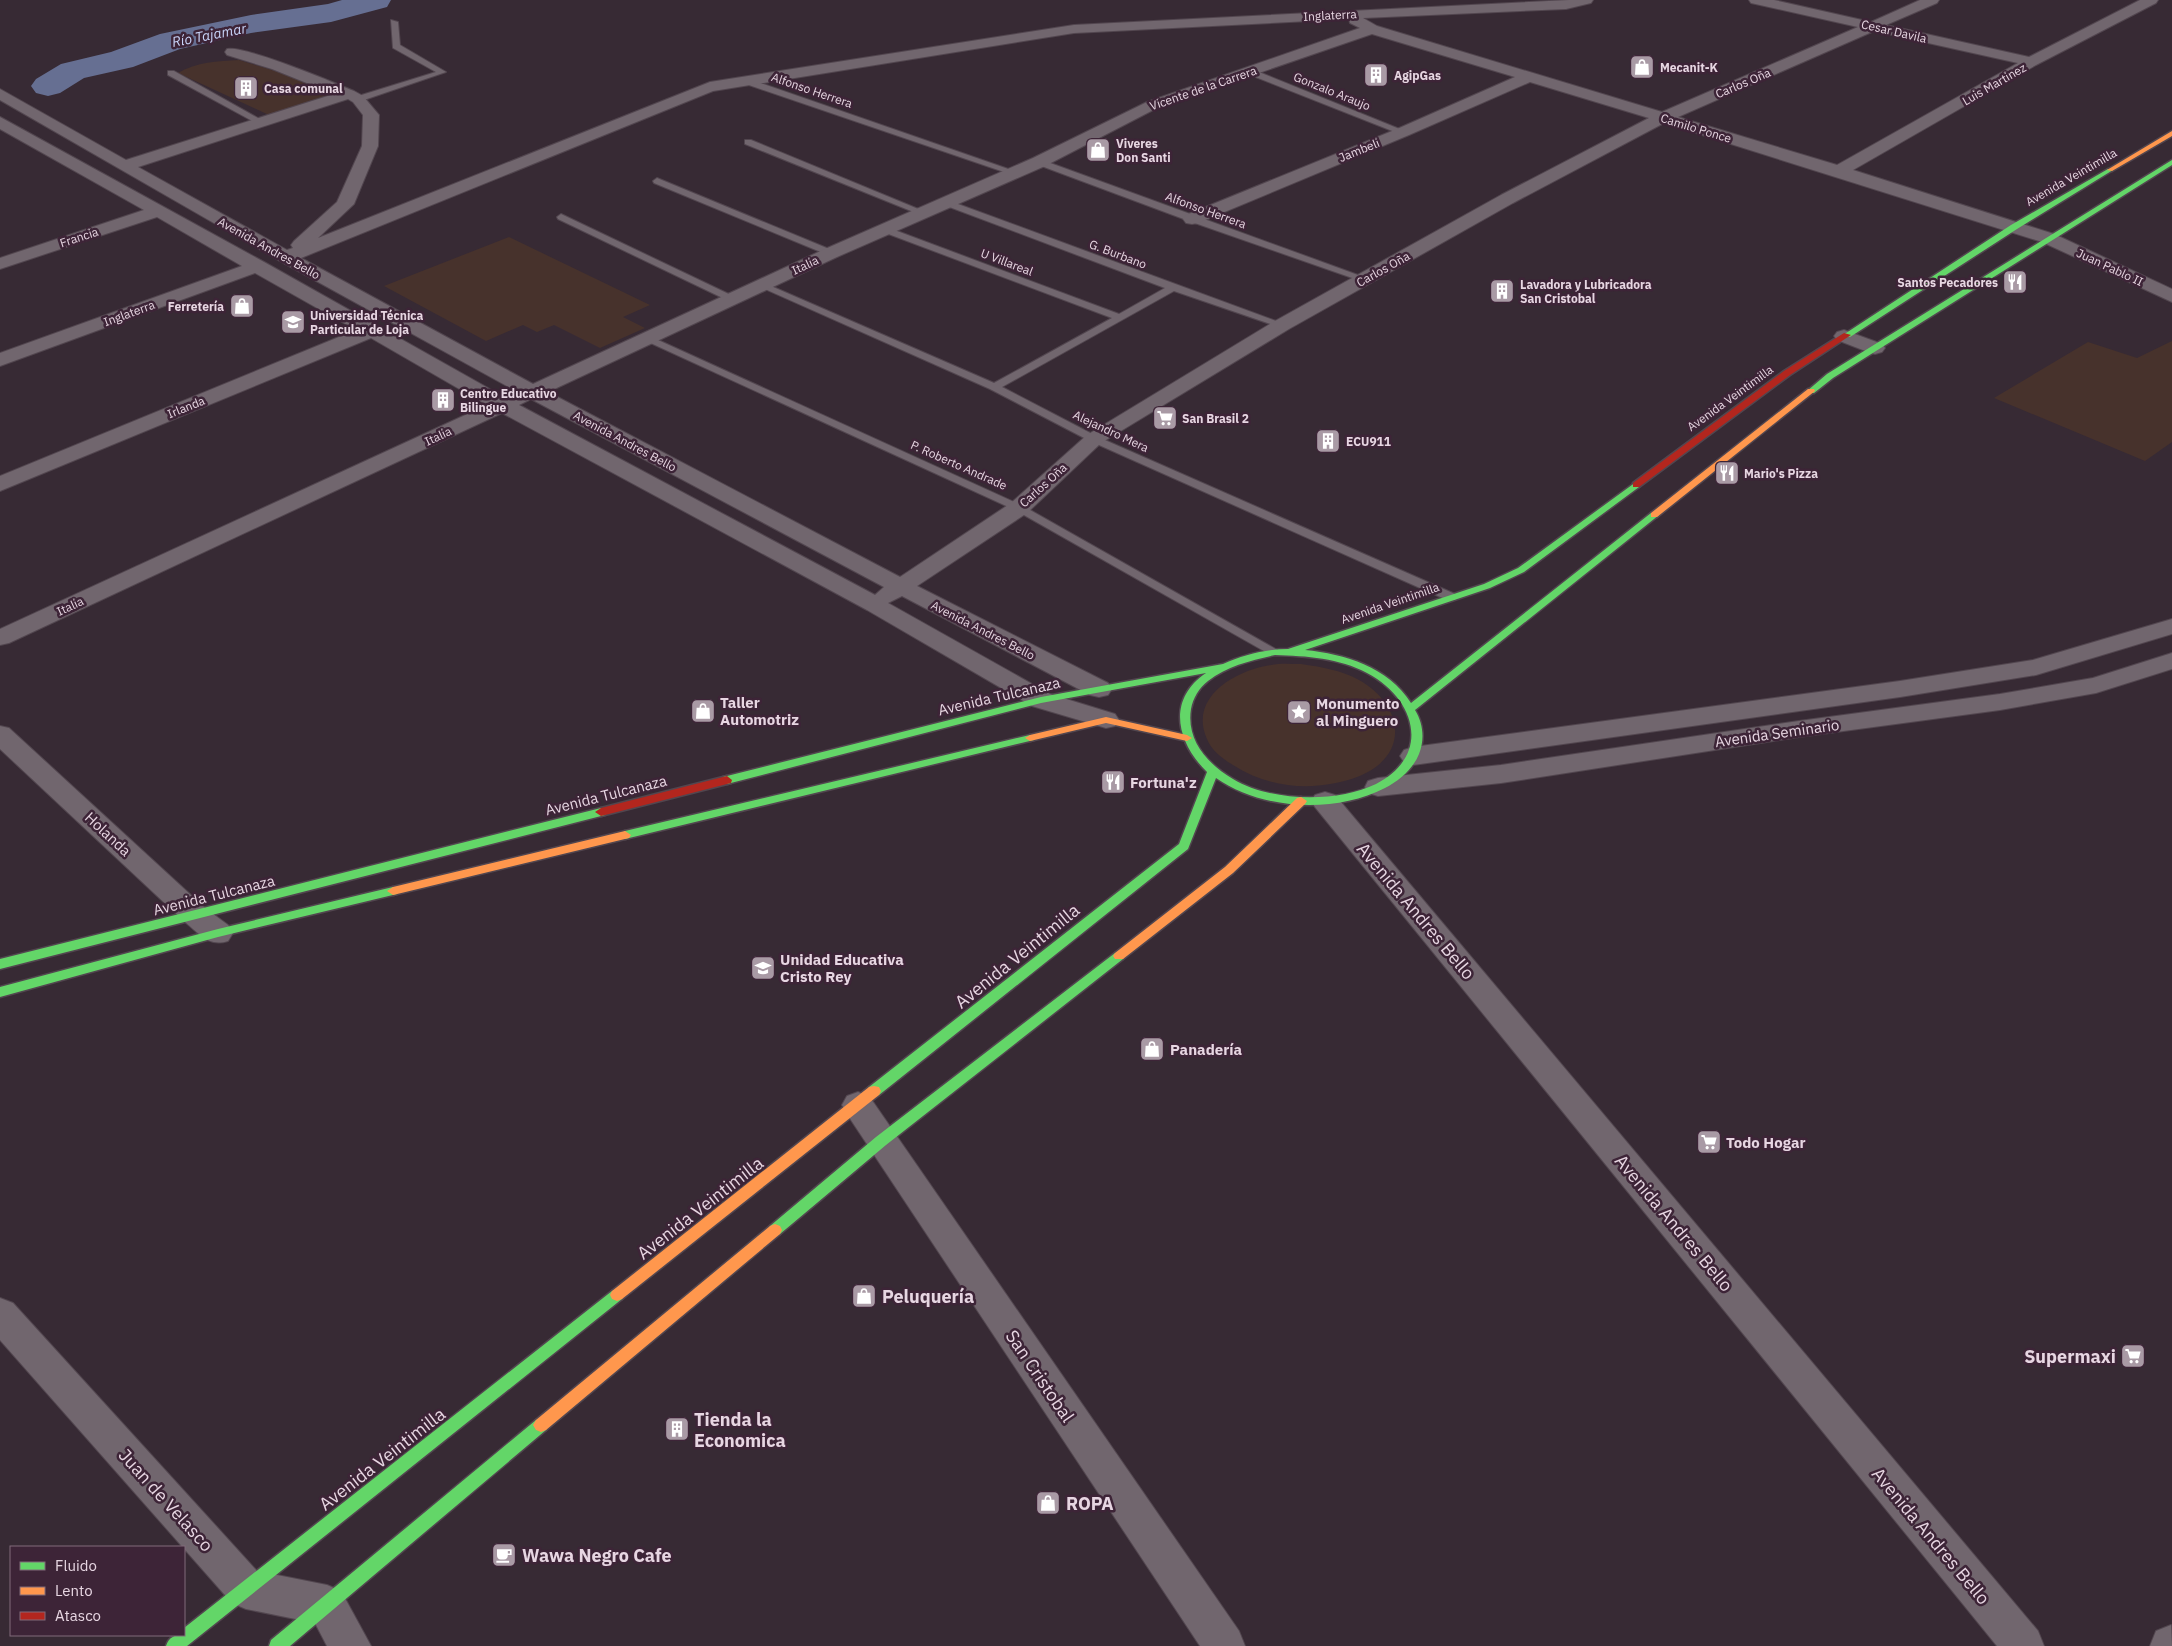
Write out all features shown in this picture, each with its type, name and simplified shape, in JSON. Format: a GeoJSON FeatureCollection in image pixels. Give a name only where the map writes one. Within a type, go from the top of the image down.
{"type":"FeatureCollection","features":[{"type":"Feature","properties":{"kind":"main road","name":"Avenida Veintimilla"},"geometry":{"type":"LineString","coordinates":[[1290,652],[1487,586],[1521,570],[1787,373],[2014,226],[2172,133]]}},
{"type":"Feature","properties":{"kind":"main road"},"geometry":{"type":"LineString","coordinates":[[1412,707],[1830,376],[2172,162]]}},
{"type":"Feature","properties":{"kind":"main road"},"geometry":{"type":"LineString","coordinates":[[1275,652],[1328,655],[1363,666],[1392,684],[1412,707],[1419,731],[1413,756],[1399,773],[1378,787],[1353,796],[1313,801],[1268,796],[1238,786],[1213,771],[1197,755],[1186,738],[1184,718],[1189,698],[1202,680],[1222,667],[1247,657],[1275,652]]}},
{"type":"Feature","properties":{"kind":"main road","name":"Avenida Tulcanaza"},"geometry":{"type":"LineString","coordinates":[[0,964],[1041,700],[1222,667]]}},
{"type":"Feature","properties":{"kind":"main road"},"geometry":{"type":"LineString","coordinates":[[0,992],[218,933],[1106,720],[1186,738]]}},
{"type":"Feature","properties":{"kind":"main road","name":"Avenida Veintimilla"},"geometry":{"type":"LineString","coordinates":[[174,1646],[1184,846],[1213,771]]}},
{"type":"Feature","properties":{"kind":"main road"},"geometry":{"type":"LineString","coordinates":[[277,1646],[881,1141],[1229,870],[1313,801]]}},
{"type":"Feature","properties":{"kind":"street"},"geometry":{"type":"LineString","coordinates":[[1536,0],[1552,6]]}},
{"type":"Feature","properties":{"kind":"street","name":"Inglaterra"},"geometry":{"type":"LineString","coordinates":[[286,257],[710,87],[1074,29],[1552,6],[1586,0]]}},
{"type":"Feature","properties":{"kind":"street","name":"Cesar Davila"},"geometry":{"type":"LineString","coordinates":[[1756,0],[2031,62]]}},
{"type":"Feature","properties":{"kind":"street","name":"Carlos Oña"},"geometry":{"type":"LineString","coordinates":[[875,605],[899,586],[1019,508],[1094,439],[1282,325],[1507,199],[1662,118],[1932,0]]}},
{"type":"Feature","properties":{"kind":"street","name":"Luis Martinez"},"geometry":{"type":"LineString","coordinates":[[1840,171],[2031,62],[2151,0]]}},
{"type":"Feature","properties":{"kind":"street","name":"Camilo Ponce"},"geometry":{"type":"LineString","coordinates":[[1345,15],[1372,29],[1526,78],[1840,171],[2048,238]]}},
{"type":"Feature","properties":{"kind":"street","name":"Vicente de la Carrera"},"geometry":{"type":"LineString","coordinates":[[1013,172],[1040,162],[1152,105],[1372,29]]}},
{"type":"Feature","properties":{"kind":"street"},"geometry":{"type":"LineString","coordinates":[[232,52],[277,66],[353,96],[371,115],[370,146],[345,204],[286,257]]}},
{"type":"Feature","properties":{"kind":"street","name":"Jambeli"},"geometry":{"type":"LineString","coordinates":[[1192,219],[1403,132],[1526,78]]}},
{"type":"Feature","properties":{"kind":"street","name":"Avenida Andres Bello"},"geometry":{"type":"LineString","coordinates":[[0,94],[286,257],[533,391],[1099,690]]}},
{"type":"Feature","properties":{"kind":"street"},"geometry":{"type":"LineString","coordinates":[[124,166],[261,122],[353,96]]}},
{"type":"Feature","properties":{"kind":"street","name":"Avenida Andres Bello"},"geometry":{"type":"LineString","coordinates":[[0,122],[503,405],[875,605],[1041,700],[1106,720]]}},
{"type":"Feature","properties":{"kind":"street","name":"Italia"},"geometry":{"type":"LineString","coordinates":[[0,638],[761,285],[1013,172]]}},
{"type":"Feature","properties":{"kind":"street","name":"Francia"},"geometry":{"type":"LineString","coordinates":[[0,264],[158,211]]}},
{"type":"Feature","properties":{"kind":"street","name":"Juan Pablo II"},"geometry":{"type":"LineString","coordinates":[[2048,238],[2172,296]]}},
{"type":"Feature","properties":{"kind":"street","name":"Inglaterra"},"geometry":{"type":"LineString","coordinates":[[0,360],[258,266]]}},
{"type":"Feature","properties":{"kind":"street","name":"Irlanda"},"geometry":{"type":"LineString","coordinates":[[0,484],[372,331]]}},
{"type":"Feature","properties":{"kind":"street"},"geometry":{"type":"LineString","coordinates":[[1844,336],[1874,348]]}},
{"type":"Feature","properties":{"kind":"street","name":"Avenida Seminario"},"geometry":{"type":"LineString","coordinates":[[1413,756],[1900,689],[2036,668],[2172,626]]}},
{"type":"Feature","properties":{"kind":"street","name":"Avenida Seminario"},"geometry":{"type":"LineString","coordinates":[[1378,787],[1501,774],[1808,728],[1991,704],[2096,685],[2172,661]]}},
{"type":"Feature","properties":{"kind":"street","name":"Holanda"},"geometry":{"type":"LineString","coordinates":[[0,734],[195,915],[218,933]]}},
{"type":"Feature","properties":{"kind":"street","name":"Avenida Andres Bello"},"geometry":{"type":"LineString","coordinates":[[1313,801],[2023,1646]]}},
{"type":"Feature","properties":{"kind":"street","name":"San Cristobal"},"geometry":{"type":"LineString","coordinates":[[858,1105],[1224,1646]]}},
{"type":"Feature","properties":{"kind":"street","name":"Juan de Velasco"},"geometry":{"type":"LineString","coordinates":[[0,1314],[246,1590]]}},
{"type":"Feature","properties":{"kind":"street"},"geometry":{"type":"LineString","coordinates":[[246,1590],[327,1605],[350,1646]]}},
{"type":"Feature","properties":{"kind":"lane"},"geometry":{"type":"LineString","coordinates":[[353,96],[442,72],[396,46],[394,22]]}},
{"type":"Feature","properties":{"kind":"lane","name":"Gonzalo Araujo"},"geometry":{"type":"LineString","coordinates":[[1251,72],[1403,132]]}},
{"type":"Feature","properties":{"kind":"lane"},"geometry":{"type":"LineString","coordinates":[[171,73],[261,122]]}},
{"type":"Feature","properties":{"kind":"lane","name":"Alfonso Herrera"},"geometry":{"type":"LineString","coordinates":[[746,81],[1013,172]]}},
{"type":"Feature","properties":{"kind":"lane"},"geometry":{"type":"LineString","coordinates":[[748,142],[924,213]]}},
{"type":"Feature","properties":{"kind":"lane","name":"Alfonso Herrera"},"geometry":{"type":"LineString","coordinates":[[1040,162],[1192,219],[1364,279]]}},
{"type":"Feature","properties":{"kind":"lane"},"geometry":{"type":"LineString","coordinates":[[657,181],[831,253]]}},
{"type":"Feature","properties":{"kind":"lane","name":"G. Burbano"},"geometry":{"type":"LineString","coordinates":[[947,203],[1174,288],[1282,325]]}},
{"type":"Feature","properties":{"kind":"lane"},"geometry":{"type":"LineString","coordinates":[[561,217],[732,299]]}},
{"type":"Feature","properties":{"kind":"lane","name":"U Villareal"},"geometry":{"type":"LineString","coordinates":[[886,230],[1118,317]]}},
{"type":"Feature","properties":{"kind":"lane","name":"Alejandro Mera"},"geometry":{"type":"LineString","coordinates":[[761,285],[994,387],[1094,439],[1451,597]]}},
{"type":"Feature","properties":{"kind":"lane"},"geometry":{"type":"LineString","coordinates":[[994,387],[1118,317],[1174,288]]}},
{"type":"Feature","properties":{"kind":"lane"},"geometry":{"type":"LineString","coordinates":[[994,387],[1174,288]]}},
{"type":"Feature","properties":{"kind":"lane","name":"P. Roberto Andrade"},"geometry":{"type":"LineString","coordinates":[[647,338],[1019,508],[1275,652]]}},
{"type":"Feature","properties":{"kind":"shaded area"},"geometry":{"type":"Polygon","coordinates":[[[239,60],[288,75],[330,95],[269,115],[178,73],[200,64],[239,60]]]}},
{"type":"Feature","properties":{"kind":"shaded area"},"geometry":{"type":"Polygon","coordinates":[[[509,237],[650,305],[623,317],[645,328],[600,348],[554,325],[537,332],[523,325],[486,341],[384,286],[509,237]]]}},
{"type":"Feature","properties":{"kind":"shaded area"},"geometry":{"type":"Polygon","coordinates":[[[2172,341],[2172,442],[2145,461],[1994,398],[2088,342],[2137,358],[2172,341]]]}},
{"type":"Feature","properties":{"kind":"shaded area"},"geometry":{"type":"Polygon","coordinates":[[[1278,664],[1301,664],[1331,669],[1359,680],[1386,703],[1393,717],[1395,731],[1393,744],[1386,757],[1374,768],[1357,777],[1341,782],[1326,785],[1294,786],[1262,779],[1247,773],[1225,760],[1211,747],[1203,724],[1204,710],[1210,698],[1219,688],[1230,680],[1257,668],[1278,664]]]}},
{"type":"Feature","properties":{"kind":"waterway","name":"Río Tajamar"},"geometry":{"type":"LineString","coordinates":[[48,86],[73,71],[121,60],[171,41],[251,24],[331,13],[376,0]]}},
{"type":"Feature","properties":{"kind":"traffic: fast"},"geometry":{"type":"LineString","coordinates":[[1811,391],[1830,376],[2172,162]]}},
{"type":"Feature","properties":{"kind":"traffic: fast"},"geometry":{"type":"LineString","coordinates":[[1847,335],[2014,227],[2110,170]]}},
{"type":"Feature","properties":{"kind":"traffic: fast"},"geometry":{"type":"LineString","coordinates":[[1290,652],[1487,586],[1521,570],[1636,485]]}},
{"type":"Feature","properties":{"kind":"traffic: fast"},"geometry":{"type":"LineString","coordinates":[[1412,707],[1654,515]]}},
{"type":"Feature","properties":{"kind":"traffic: fast"},"geometry":{"type":"LineString","coordinates":[[1275,652],[1315,654],[1354,663],[1372,671],[1388,682],[1401,696],[1415,719],[1417,738],[1415,751],[1409,763],[1391,780],[1368,792],[1341,799],[1312,801],[1283,799],[1255,793],[1231,783],[1211,769],[1192,746],[1185,725],[1187,702],[1194,689],[1204,679],[1231,664],[1275,652]]}},
{"type":"Feature","properties":{"kind":"traffic: fast"},"geometry":{"type":"LineString","coordinates":[[727,780],[1041,700],[1222,667]]}},
{"type":"Feature","properties":{"kind":"traffic: fast"},"geometry":{"type":"LineString","coordinates":[[625,835],[1030,738]]}},
{"type":"Feature","properties":{"kind":"traffic: fast"},"geometry":{"type":"LineString","coordinates":[[874,1091],[1184,846],[1213,771]]}},
{"type":"Feature","properties":{"kind":"traffic: fast"},"geometry":{"type":"LineString","coordinates":[[0,964],[601,812]]}},
{"type":"Feature","properties":{"kind":"traffic: fast"},"geometry":{"type":"LineString","coordinates":[[0,992],[218,933],[393,891]]}},
{"type":"Feature","properties":{"kind":"traffic: fast"},"geometry":{"type":"LineString","coordinates":[[775,1230],[881,1141],[1119,956]]}},
{"type":"Feature","properties":{"kind":"traffic: fast"},"geometry":{"type":"LineString","coordinates":[[174,1646],[617,1295]]}},
{"type":"Feature","properties":{"kind":"traffic: fast"},"geometry":{"type":"LineString","coordinates":[[277,1646],[541,1425]]}},
{"type":"Feature","properties":{"kind":"traffic: slow"},"geometry":{"type":"LineString","coordinates":[[2110,170],[2172,133]]}},
{"type":"Feature","properties":{"kind":"traffic: slow"},"geometry":{"type":"LineString","coordinates":[[1654,515],[1811,391]]}},
{"type":"Feature","properties":{"kind":"traffic: slow"},"geometry":{"type":"LineString","coordinates":[[1030,738],[1106,720],[1187,738]]}},
{"type":"Feature","properties":{"kind":"traffic: slow"},"geometry":{"type":"LineString","coordinates":[[1119,956],[1229,870],[1301,801]]}},
{"type":"Feature","properties":{"kind":"traffic: slow"},"geometry":{"type":"LineString","coordinates":[[393,891],[625,835]]}},
{"type":"Feature","properties":{"kind":"traffic: slow"},"geometry":{"type":"LineString","coordinates":[[617,1295],[874,1091]]}},
{"type":"Feature","properties":{"kind":"traffic: slow"},"geometry":{"type":"LineString","coordinates":[[541,1425],[775,1230]]}},
{"type":"Feature","properties":{"kind":"traffic: jam"},"geometry":{"type":"LineString","coordinates":[[1636,485],[1787,373],[1847,335]]}},
{"type":"Feature","properties":{"kind":"traffic: jam"},"geometry":{"type":"LineString","coordinates":[[601,812],[727,780]]}},
{"type":"Feature","properties":{"kind":"place","name":"Mecanit-K"},"geometry":{"type":"Point","coordinates":[1642,67]}},
{"type":"Feature","properties":{"kind":"place","name":"AgipGas"},"geometry":{"type":"Point","coordinates":[1376,75]}},
{"type":"Feature","properties":{"kind":"place","name":"Casa comunal"},"geometry":{"type":"Point","coordinates":[246,88]}},
{"type":"Feature","properties":{"kind":"place","name":"Viveres Don Santi"},"geometry":{"type":"Point","coordinates":[1098,150]}},
{"type":"Feature","properties":{"kind":"place","name":"Santos Pecadores"},"geometry":{"type":"Point","coordinates":[2015,282]}},
{"type":"Feature","properties":{"kind":"place","name":"Lavadora y Lubricadora San Cristobal"},"geometry":{"type":"Point","coordinates":[1502,291]}},
{"type":"Feature","properties":{"kind":"place","name":"Ferretería"},"geometry":{"type":"Point","coordinates":[242,306]}},
{"type":"Feature","properties":{"kind":"place","name":"Universidad Técnica Particular de Loja"},"geometry":{"type":"Point","coordinates":[293,322]}},
{"type":"Feature","properties":{"kind":"place","name":"Centro Educativo Bilingue"},"geometry":{"type":"Point","coordinates":[443,400]}},
{"type":"Feature","properties":{"kind":"place","name":"San Brasil 2"},"geometry":{"type":"Point","coordinates":[1165,418]}},
{"type":"Feature","properties":{"kind":"place","name":"ECU911"},"geometry":{"type":"Point","coordinates":[1328,441]}},
{"type":"Feature","properties":{"kind":"place","name":"Mario's Pizza"},"geometry":{"type":"Point","coordinates":[1727,473]}},
{"type":"Feature","properties":{"kind":"place","name":"Taller Automotriz"},"geometry":{"type":"Point","coordinates":[703,711]}},
{"type":"Feature","properties":{"kind":"place","name":"Monumento al Minguero"},"geometry":{"type":"Point","coordinates":[1299,712]}},
{"type":"Feature","properties":{"kind":"place","name":"Fortuna'z"},"geometry":{"type":"Point","coordinates":[1113,782]}},
{"type":"Feature","properties":{"kind":"place","name":"Unidad Educativa Cristo Rey"},"geometry":{"type":"Point","coordinates":[763,968]}},
{"type":"Feature","properties":{"kind":"place","name":"Panadería"},"geometry":{"type":"Point","coordinates":[1152,1049]}},
{"type":"Feature","properties":{"kind":"place","name":"Todo Hogar"},"geometry":{"type":"Point","coordinates":[1709,1142]}},
{"type":"Feature","properties":{"kind":"place","name":"Peluquería"},"geometry":{"type":"Point","coordinates":[864,1296]}},
{"type":"Feature","properties":{"kind":"place","name":"Supermaxi"},"geometry":{"type":"Point","coordinates":[2133,1356]}},
{"type":"Feature","properties":{"kind":"place","name":"Tienda la Economica"},"geometry":{"type":"Point","coordinates":[677,1429]}},
{"type":"Feature","properties":{"kind":"place","name":"ROPA"},"geometry":{"type":"Point","coordinates":[1048,1503]}},
{"type":"Feature","properties":{"kind":"place","name":"Wawa Negro Cafe"},"geometry":{"type":"Point","coordinates":[504,1555]}}]}
